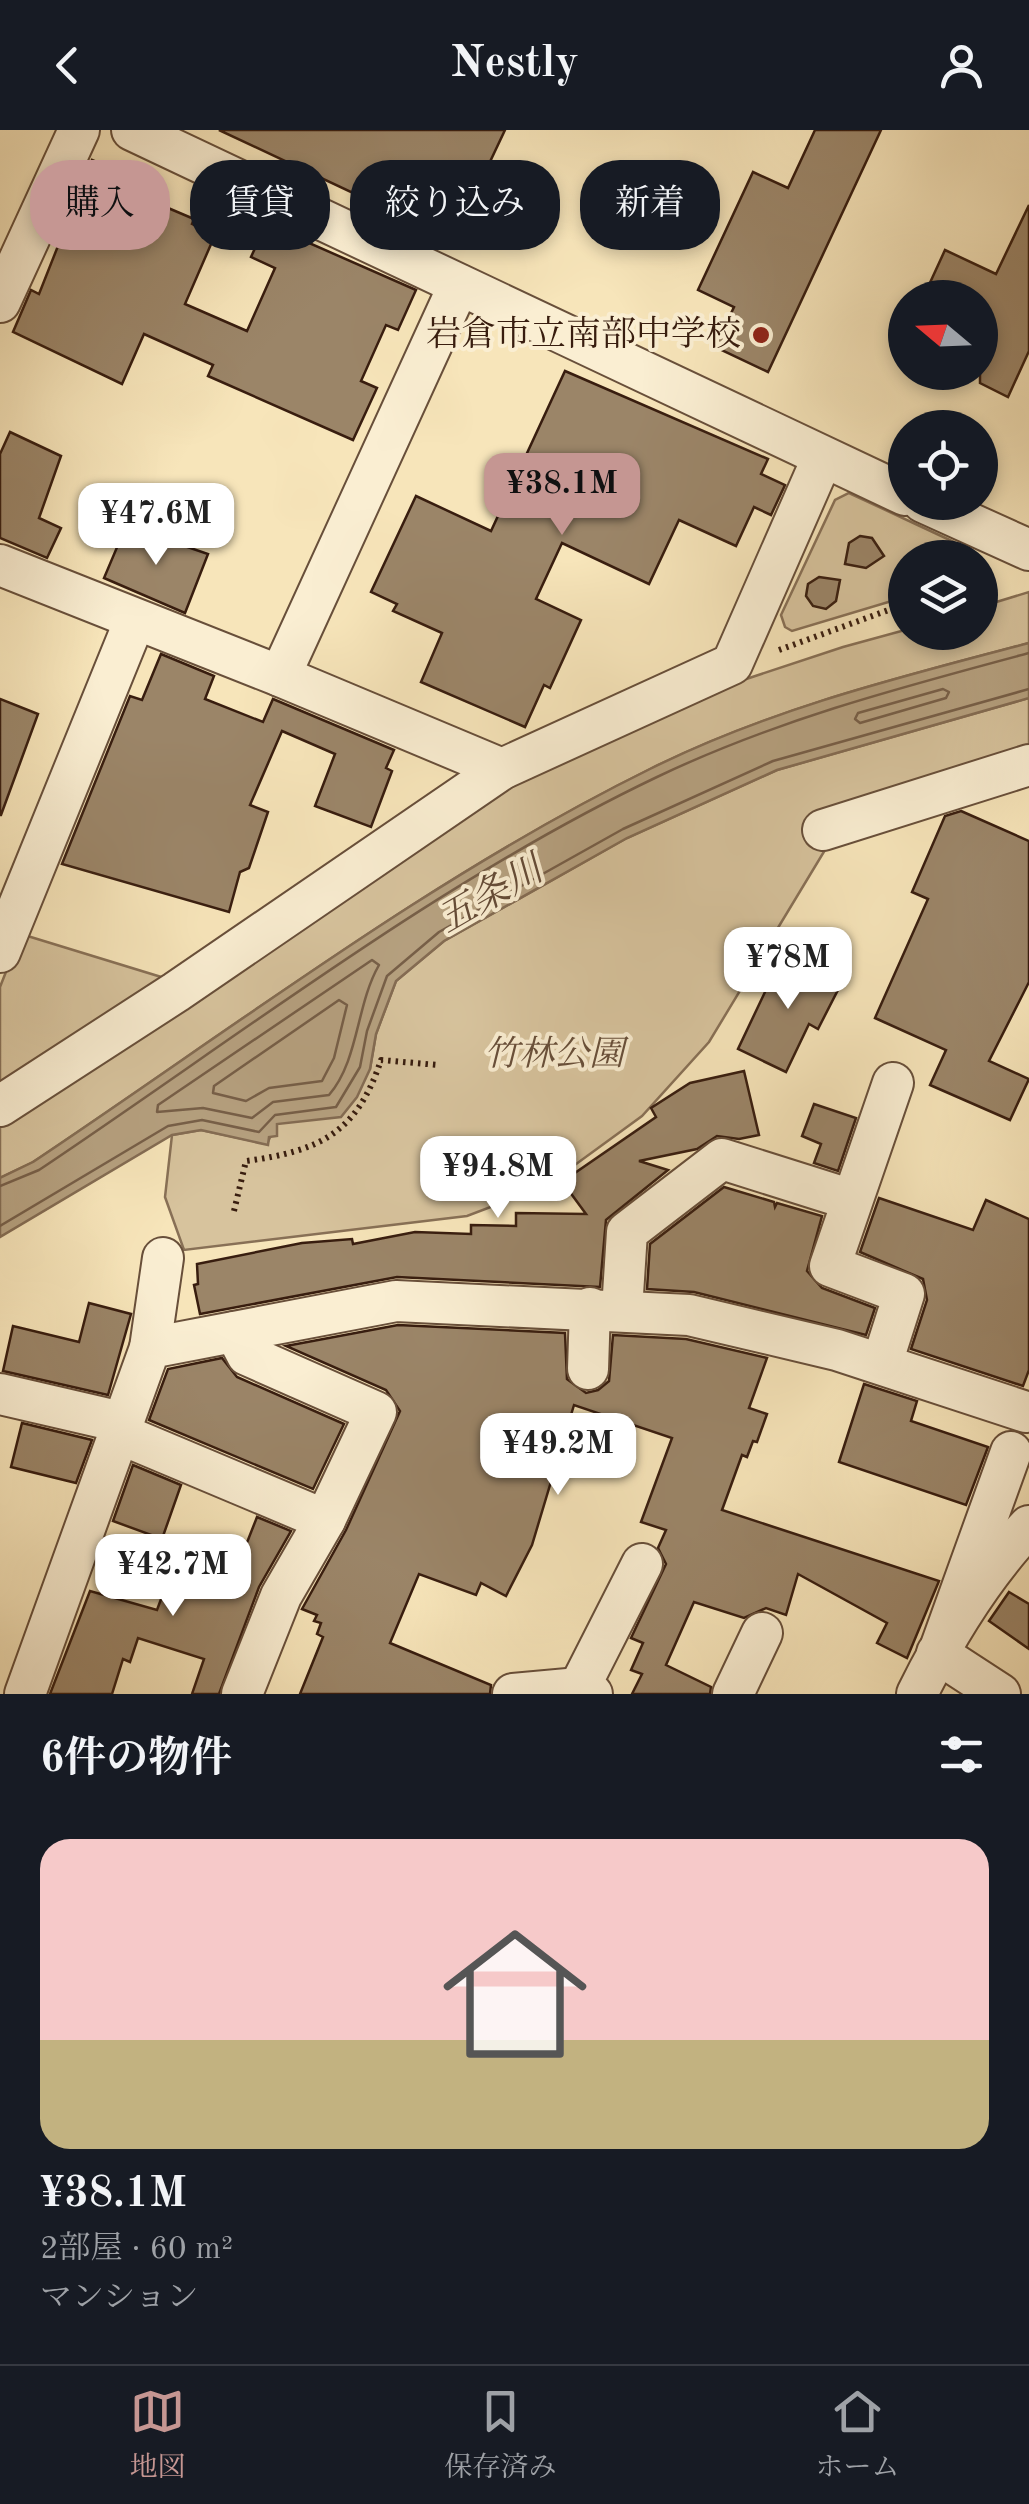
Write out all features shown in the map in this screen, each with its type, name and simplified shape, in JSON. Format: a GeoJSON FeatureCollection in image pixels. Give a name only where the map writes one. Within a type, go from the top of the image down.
{"type":"FeatureCollection","features":[{"type":"Feature","properties":{"kind":"street"},"geometry":{"type":"LineString","coordinates":[[0,302],[79,130]]}},
{"type":"Feature","properties":{"kind":"street"},"geometry":{"type":"LineString","coordinates":[[132,130],[888,488]]}},
{"type":"Feature","properties":{"kind":"street"},"geometry":{"type":"LineString","coordinates":[[280,676],[460,285]]}},
{"type":"Feature","properties":{"kind":"street"},"geometry":{"type":"LineString","coordinates":[[0,1106],[176,992],[502,769],[732,664],[822,459]]}},
{"type":"Feature","properties":{"kind":"street"},"geometry":{"type":"LineString","coordinates":[[962,520],[1029,550]]}},
{"type":"Feature","properties":{"kind":"street"},"geometry":{"type":"LineString","coordinates":[[0,565],[502,769]]}},
{"type":"Feature","properties":{"kind":"street"},"geometry":{"type":"LineString","coordinates":[[0,952],[135,620]]}},
{"type":"Feature","properties":{"kind":"street"},"geometry":{"type":"LineString","coordinates":[[822,830],[1029,766]]}},
{"type":"Feature","properties":{"kind":"street"},"geometry":{"type":"LineString","coordinates":[[882,1363],[904,1294],[830,1266],[893,1083]]}},
{"type":"Feature","properties":{"kind":"street"},"geometry":{"type":"LineString","coordinates":[[588,1369],[627,1232],[722,1159],[852,1200]]}},
{"type":"Feature","properties":{"kind":"street"},"geometry":{"type":"LineString","coordinates":[[24,1694],[150,1348],[163,1258]]}},
{"type":"Feature","properties":{"kind":"street"},"geometry":{"type":"LineString","coordinates":[[150,1348],[396,1300],[606,1309],[690,1315],[882,1363],[1028,1408],[1020,1458],[917,1694]]}},
{"type":"Feature","properties":{"kind":"street"},"geometry":{"type":"LineString","coordinates":[[235,1332],[247,1355],[376,1412],[326,1520],[281,1596],[242,1694]]}},
{"type":"Feature","properties":{"kind":"street"},"geometry":{"type":"LineString","coordinates":[[0,1394],[120,1428],[326,1520]]}},
{"type":"Feature","properties":{"kind":"street"},"geometry":{"type":"LineString","coordinates":[[939,1649],[993,1564],[1029,1526]]}},
{"type":"Feature","properties":{"kind":"street"},"geometry":{"type":"LineString","coordinates":[[514,1694],[585,1691],[642,1564]]}},
{"type":"Feature","properties":{"kind":"street"},"geometry":{"type":"LineString","coordinates":[[732,1694],[762,1633]]}},
{"type":"Feature","properties":{"kind":"street"},"geometry":{"type":"LineString","coordinates":[[939,1649],[1000,1694]]}},
{"type":"Feature","properties":{"kind":"path"},"geometry":{"type":"LineString","coordinates":[[732,664],[888,610]]}},
{"type":"Feature","properties":{"kind":"path"},"geometry":{"type":"LineString","coordinates":[[234,1211],[246,1161],[318,1145],[336,1134],[370,1093],[381,1060],[438,1066]]}},
{"type":"Feature","properties":{"kind":"green space"},"geometry":{"type":"Polygon","coordinates":[[[849,493],[888,511],[888,520],[907,520],[950,540],[888,540],[888,602],[792,631],[785,627],[781,615],[835,500],[849,493]]]}},
{"type":"Feature","properties":{"kind":"green space"},"geometry":{"type":"Polygon","coordinates":[[[1029,592],[1029,643],[884,682],[742,729],[650,769],[569,811],[412,905],[33,1162],[0,1178],[0,1120],[527,770],[707,692],[888,635],[888,650],[998,650],[998,601],[1029,592]]]}},
{"type":"Feature","properties":{"kind":"green space","name":"竹林公園"},"geometry":{"type":"Polygon","coordinates":[[[1029,698],[1029,750],[831,840],[709,1042],[642,1116],[546,1186],[467,1216],[184,1250],[165,1197],[172,1135],[201,1130],[267,1144],[276,1124],[370,1069],[376,1034],[396,981],[444,941],[627,838],[777,770],[1029,698]]]}},
{"type":"Feature","properties":{"kind":"green space"},"geometry":{"type":"Polygon","coordinates":[[[21,934],[171,980],[0,1091],[0,987],[21,934]]]}},
{"type":"Feature","properties":{"kind":"water","name":"五条川"},"geometry":{"type":"Polygon","coordinates":[[[1029,643],[1029,698],[777,770],[627,838],[444,941],[396,981],[376,1034],[370,1069],[357,1097],[341,1117],[277,1124],[277,1136],[269,1137],[268,1145],[201,1130],[172,1135],[0,1237],[0,1178],[33,1162],[412,905],[569,811],[650,769],[742,729],[836,696],[1029,643]]]}},
{"type":"Feature","properties":{"kind":"building"},"geometry":{"type":"Polygon","coordinates":[[[219,130],[505,130],[491,160],[350,160],[350,192],[330,182],[330,160],[283,160],[219,130]]]}},
{"type":"Feature","properties":{"kind":"building"},"geometry":{"type":"Polygon","coordinates":[[[815,130],[881,130],[768,372],[715,347],[734,307],[698,290],[720,250],[753,172],[788,188],[815,130]]]}},
{"type":"Feature","properties":{"kind":"building"},"geometry":{"type":"Polygon","coordinates":[[[1029,205],[1029,351],[1008,397],[994,390],[998,390],[998,280],[931,280],[945,250],[996,274],[1029,205]]]}},
{"type":"Feature","properties":{"kind":"building"},"geometry":{"type":"Polygon","coordinates":[[[170,209],[190,217],[190,250],[208,250],[185,304],[247,331],[275,268],[251,257],[254,250],[325,250],[416,290],[398,330],[386,325],[361,381],[377,388],[353,440],[208,376],[213,365],[144,334],[122,384],[13,332],[31,290],[39,294],[56,250],[170,250],[170,209]]]}},
{"type":"Feature","properties":{"kind":"building"},"geometry":{"type":"Polygon","coordinates":[[[565,371],[768,459],[761,474],[785,485],[771,515],[754,507],[736,546],[679,520],[649,584],[562,543],[536,599],[581,620],[550,688],[544,685],[525,727],[421,682],[442,633],[393,611],[397,604],[371,592],[416,496],[491,531],[565,371]]]}},
{"type":"Feature","properties":{"kind":"building"},"geometry":{"type":"Polygon","coordinates":[[[10,432],[61,456],[39,518],[61,528],[47,558],[0,538],[0,454],[10,432]]]}},
{"type":"Feature","properties":{"kind":"building"},"geometry":{"type":"Polygon","coordinates":[[[126,526],[208,554],[185,613],[104,578],[126,526]]]}},
{"type":"Feature","properties":{"kind":"building"},"geometry":{"type":"Polygon","coordinates":[[[860,536],[872,538],[884,556],[866,568],[845,564],[849,543],[860,536]]]}},
{"type":"Feature","properties":{"kind":"building"},"geometry":{"type":"Polygon","coordinates":[[[819,577],[840,580],[836,601],[826,609],[813,606],[806,596],[808,584],[819,577]]]}},
{"type":"Feature","properties":{"kind":"building"},"geometry":{"type":"Polygon","coordinates":[[[161,654],[214,676],[205,699],[263,722],[273,699],[394,750],[386,768],[392,771],[371,827],[315,806],[335,754],[282,731],[250,805],[268,812],[249,868],[240,872],[229,912],[62,864],[130,696],[142,700],[161,654]]]}},
{"type":"Feature","properties":{"kind":"building"},"geometry":{"type":"Polygon","coordinates":[[[0,699],[38,714],[1,815],[0,815],[0,699]]]}},
{"type":"Feature","properties":{"kind":"building"},"geometry":{"type":"Polygon","coordinates":[[[961,811],[1029,841],[1029,982],[989,1061],[1029,1079],[1010,1120],[930,1085],[946,1050],[875,1018],[928,899],[912,892],[945,816],[961,811]]]}},
{"type":"Feature","properties":{"kind":"building"},"geometry":{"type":"Polygon","coordinates":[[[783,954],[842,982],[818,1029],[809,1024],[786,1072],[738,1049],[783,954]]]}},
{"type":"Feature","properties":{"kind":"building"},"geometry":{"type":"Polygon","coordinates":[[[744,1071],[759,1135],[739,1139],[717,1136],[697,1149],[639,1161],[668,1170],[606,1220],[600,1287],[397,1277],[200,1314],[194,1285],[198,1284],[197,1264],[302,1243],[352,1239],[353,1244],[415,1232],[471,1234],[471,1225],[516,1226],[516,1213],[586,1214],[564,1184],[572,1175],[656,1117],[651,1108],[690,1083],[744,1071]]]}},
{"type":"Feature","properties":{"kind":"building"},"geometry":{"type":"Polygon","coordinates":[[[814,1104],[856,1118],[838,1171],[814,1163],[821,1144],[802,1136],[814,1104]]]}},
{"type":"Feature","properties":{"kind":"building"},"geometry":{"type":"Polygon","coordinates":[[[724,1187],[774,1202],[775,1207],[777,1203],[822,1216],[807,1271],[822,1288],[875,1308],[866,1335],[694,1292],[647,1289],[650,1244],[724,1187]]]}},
{"type":"Feature","properties":{"kind":"building"},"geometry":{"type":"Polygon","coordinates":[[[879,1198],[973,1230],[986,1200],[1029,1219],[1029,1370],[1023,1386],[911,1349],[927,1300],[923,1279],[860,1252],[879,1198]]]}},
{"type":"Feature","properties":{"kind":"building"},"geometry":{"type":"Polygon","coordinates":[[[89,1303],[131,1314],[108,1395],[3,1371],[13,1326],[79,1342],[89,1303]]]}},
{"type":"Feature","properties":{"kind":"building"},"geometry":{"type":"Polygon","coordinates":[[[398,1325],[565,1333],[567,1379],[586,1393],[609,1381],[613,1335],[686,1339],[767,1358],[749,1408],[767,1414],[757,1442],[753,1441],[747,1457],[742,1455],[722,1510],[939,1581],[907,1658],[877,1643],[887,1623],[798,1574],[786,1615],[766,1608],[744,1618],[694,1602],[666,1665],[711,1687],[710,1694],[632,1694],[642,1674],[631,1670],[643,1643],[631,1638],[666,1564],[658,1548],[666,1530],[641,1522],[672,1438],[574,1405],[532,1545],[506,1596],[481,1583],[476,1595],[419,1574],[390,1643],[491,1685],[490,1694],[300,1694],[323,1637],[317,1634],[321,1623],[314,1621],[317,1615],[302,1609],[346,1530],[400,1411],[386,1390],[286,1346],[398,1325]]]}},
{"type":"Feature","properties":{"kind":"building"},"geometry":{"type":"Polygon","coordinates":[[[222,1358],[237,1377],[344,1424],[313,1489],[149,1420],[168,1369],[222,1358]]]}},
{"type":"Feature","properties":{"kind":"building"},"geometry":{"type":"Polygon","coordinates":[[[864,1384],[917,1401],[911,1421],[988,1447],[966,1505],[839,1462],[864,1384]]]}},
{"type":"Feature","properties":{"kind":"building"},"geometry":{"type":"Polygon","coordinates":[[[22,1423],[92,1440],[76,1483],[11,1467],[22,1423]]]}},
{"type":"Feature","properties":{"kind":"building"},"geometry":{"type":"Polygon","coordinates":[[[133,1465],[181,1485],[162,1539],[113,1521],[133,1465]]]}},
{"type":"Feature","properties":{"kind":"building"},"geometry":{"type":"Polygon","coordinates":[[[257,1517],[291,1531],[259,1587],[219,1694],[192,1694],[204,1659],[138,1638],[130,1662],[123,1659],[112,1694],[50,1694],[90,1591],[157,1610],[180,1548],[237,1568],[257,1517]]]}},
{"type":"Feature","properties":{"kind":"building"},"geometry":{"type":"Polygon","coordinates":[[[1009,1592],[1029,1604],[1029,1649],[989,1621],[1009,1592]]]}},
{"type":"Feature","properties":{"kind":"place","name":"岩倉市立南部中学校"},"geometry":{"type":"Point","coordinates":[761,335]}}]}
